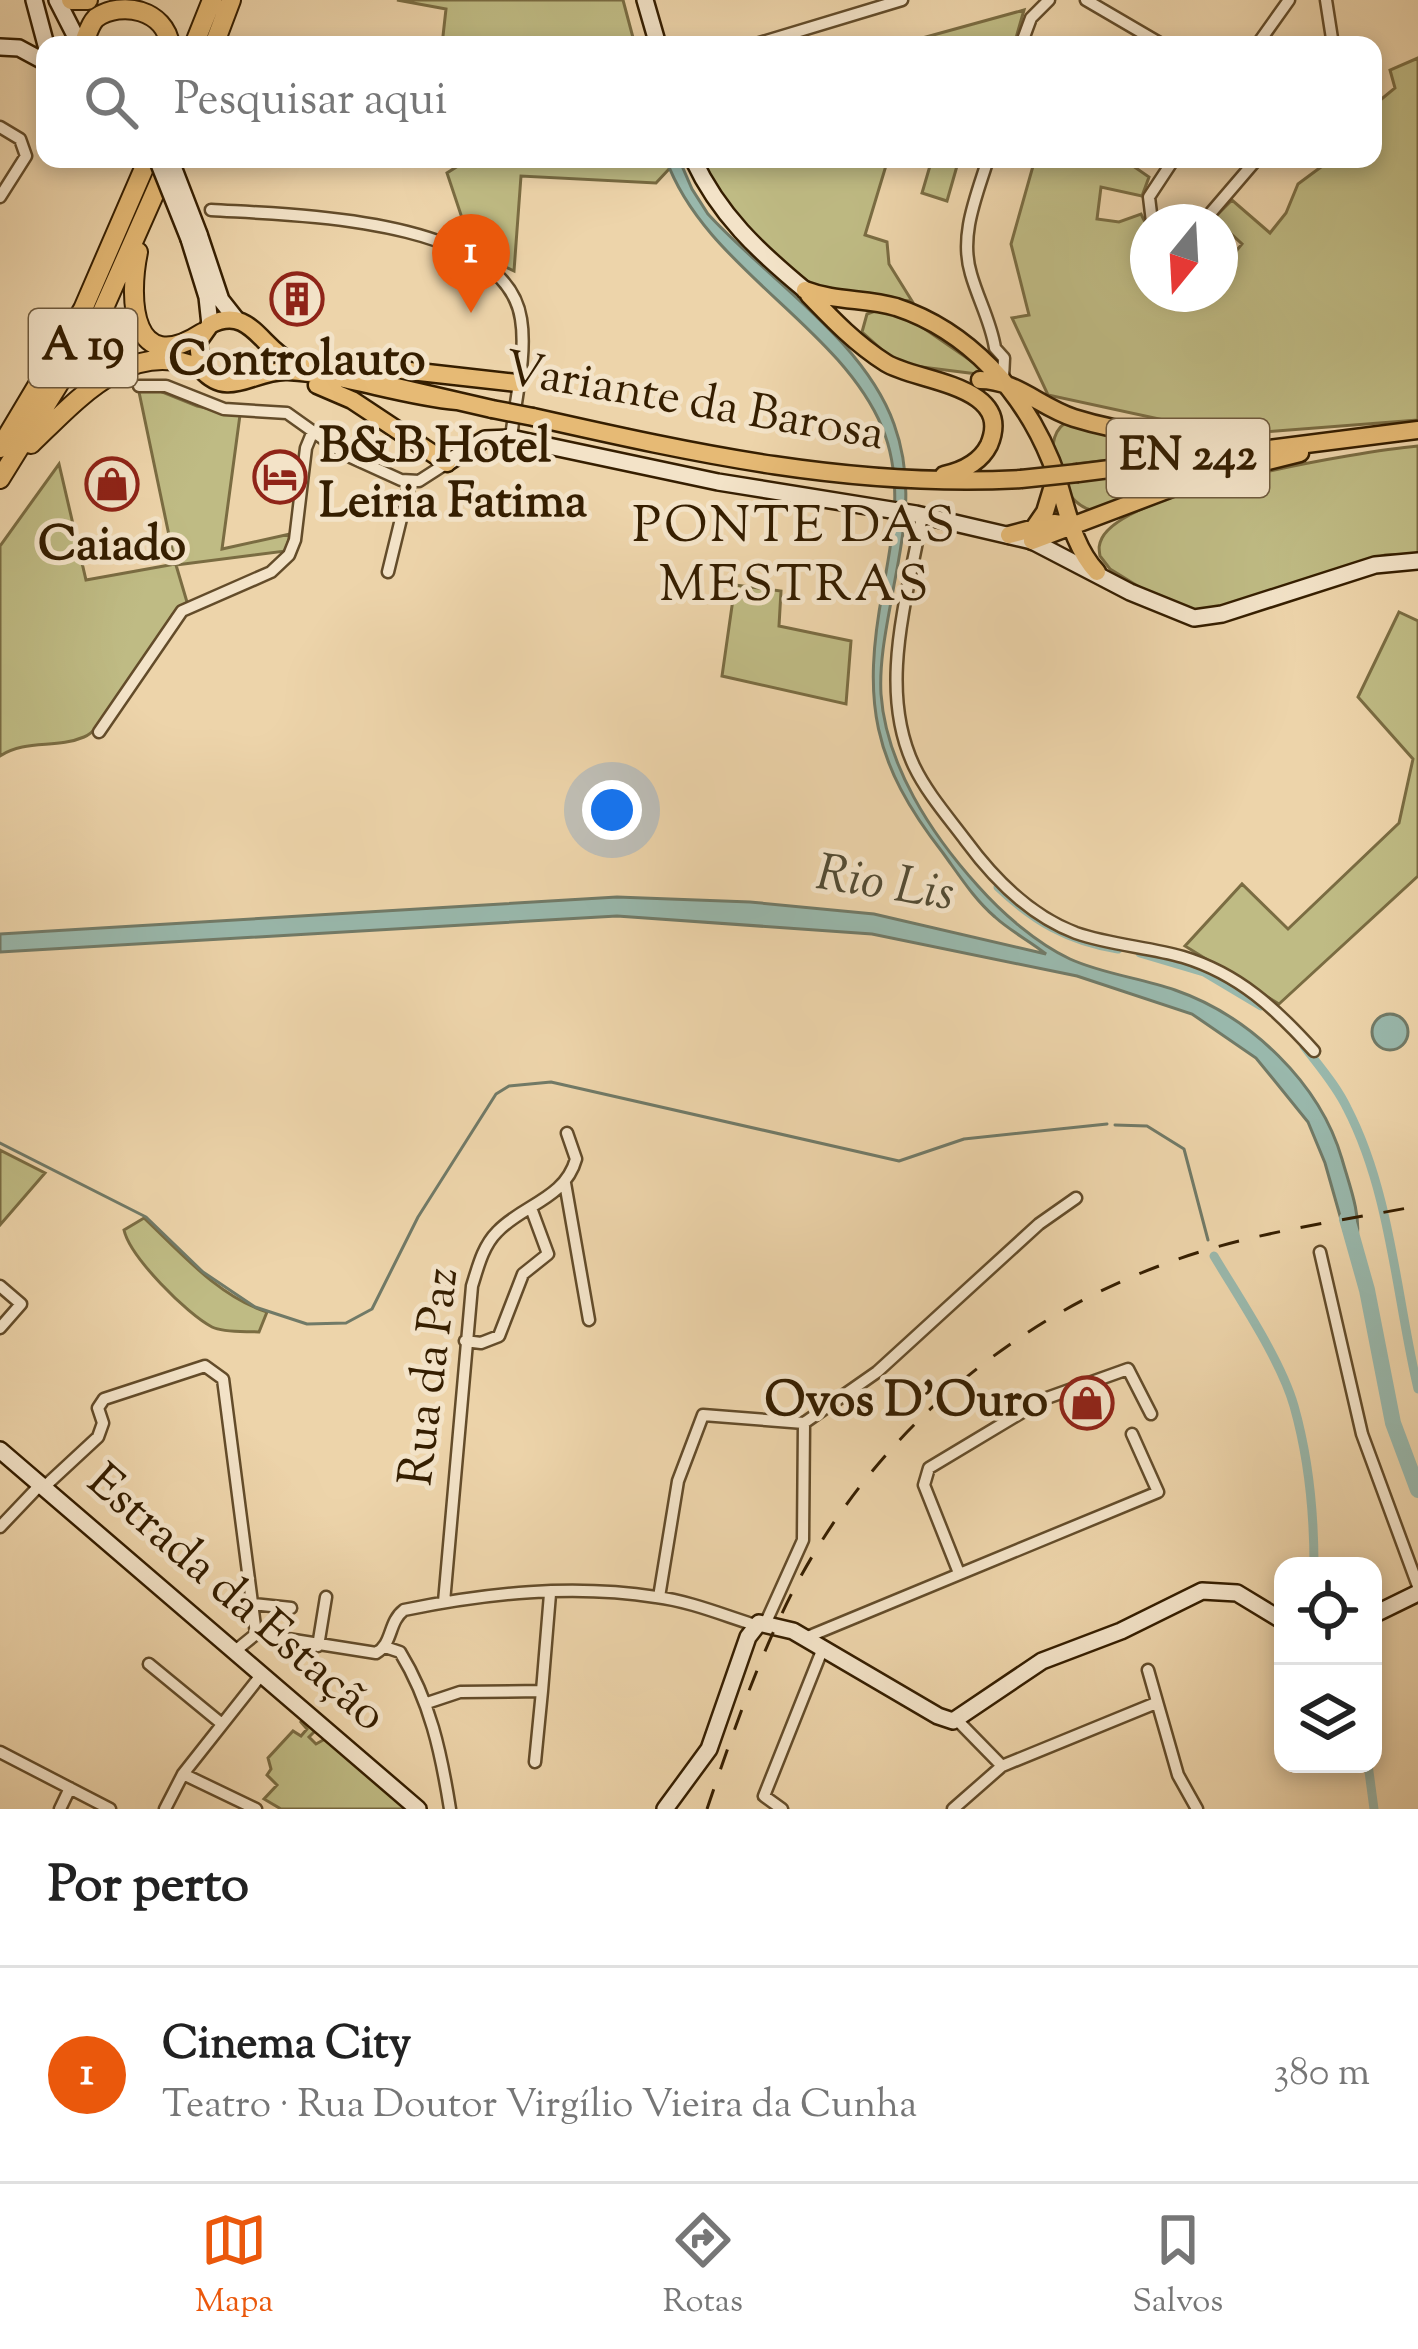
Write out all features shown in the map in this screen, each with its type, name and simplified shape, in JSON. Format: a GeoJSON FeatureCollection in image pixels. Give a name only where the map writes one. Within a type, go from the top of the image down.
{"type":"FeatureCollection","features":[{"type":"Feature","properties":{"kind":"highway"},"geometry":{"type":"LineString","coordinates":[[71,0],[88,0]]}},
{"type":"Feature","properties":{"kind":"highway"},"geometry":{"type":"LineString","coordinates":[[198,36],[212,0]]}},
{"type":"Feature","properties":{"kind":"highway"},"geometry":{"type":"LineString","coordinates":[[217,36],[231,0]]}},
{"type":"Feature","properties":{"kind":"highway"},"geometry":{"type":"LineString","coordinates":[[87,36],[100,14],[128,4],[158,17],[166,36]]}},
{"type":"Feature","properties":{"kind":"highway","name":"A 19"},"geometry":{"type":"LineString","coordinates":[[3,464],[83,309],[144,168]]}},
{"type":"Feature","properties":{"kind":"highway","name":"A 19"},"geometry":{"type":"LineString","coordinates":[[3,464],[89,336],[166,168]]}},
{"type":"Feature","properties":{"kind":"highway"},"geometry":{"type":"LineString","coordinates":[[143,224],[131,296],[135,322],[146,337],[168,346],[187,343],[206,329]]}},
{"type":"Feature","properties":{"kind":"highway"},"geometry":{"type":"LineString","coordinates":[[3,464],[73,402],[123,369],[169,358],[201,369]]}},
{"type":"Feature","properties":{"kind":"main road"},"geometry":{"type":"LineString","coordinates":[[34,0],[45,36]]}},
{"type":"Feature","properties":{"kind":"main road"},"geometry":{"type":"LineString","coordinates":[[57,0],[76,36]]}},
{"type":"Feature","properties":{"kind":"main road"},"geometry":{"type":"LineString","coordinates":[[645,0],[655,36]]}},
{"type":"Feature","properties":{"kind":"main road"},"geometry":{"type":"LineString","coordinates":[[20,48],[36,35],[42,18]]}},
{"type":"Feature","properties":{"kind":"main road"},"geometry":{"type":"LineString","coordinates":[[0,47],[20,48],[36,57]]}},
{"type":"Feature","properties":{"kind":"main road"},"geometry":{"type":"LineString","coordinates":[[162,168],[220,300],[236,319],[206,329]]}},
{"type":"Feature","properties":{"kind":"main road"},"geometry":{"type":"LineString","coordinates":[[173,168],[207,297],[206,329],[196,351],[201,369]]}},
{"type":"Feature","properties":{"kind":"main road"},"geometry":{"type":"LineString","coordinates":[[697,168],[714,202],[730,221],[866,350],[899,370],[969,391],[982,403],[991,419],[992,435],[983,454],[966,468],[933,482]]}},
{"type":"Feature","properties":{"kind":"main road"},"geometry":{"type":"LineString","coordinates":[[805,290],[906,311],[990,354],[1042,453],[1071,525]]}},
{"type":"Feature","properties":{"kind":"main road"},"geometry":{"type":"LineString","coordinates":[[866,350],[859,320],[866,309],[879,304]]}},
{"type":"Feature","properties":{"kind":"main road","name":"EN 242"},"geometry":{"type":"LineString","coordinates":[[236,319],[255,329],[267,344]]}},
{"type":"Feature","properties":{"kind":"main road"},"geometry":{"type":"LineString","coordinates":[[252,378],[267,344],[312,359],[517,383]]}},
{"type":"Feature","properties":{"kind":"main road","name":"Variante da Barosa"},"geometry":{"type":"LineString","coordinates":[[267,344],[293,363],[457,401],[719,457],[864,478],[1022,479],[1418,430]]}},
{"type":"Feature","properties":{"kind":"main road","name":"EN 242"},"geometry":{"type":"LineString","coordinates":[[201,369],[208,378],[230,386],[252,378]]}},
{"type":"Feature","properties":{"kind":"main road"},"geometry":{"type":"LineString","coordinates":[[899,370],[1003,379],[1072,417],[1185,438],[1298,444]]}},
{"type":"Feature","properties":{"kind":"main road"},"geometry":{"type":"LineString","coordinates":[[277,371],[352,400],[447,463],[485,439],[511,438],[1009,535],[1033,534],[1054,523],[1071,525],[1209,475],[1346,438]]}},
{"type":"Feature","properties":{"kind":"main road","name":"Variante da Barosa"},"geometry":{"type":"LineString","coordinates":[[252,378],[277,371],[457,401]]}},
{"type":"Feature","properties":{"kind":"main road"},"geometry":{"type":"LineString","coordinates":[[980,380],[995,387],[1015,408],[1042,453],[1052,489],[1093,568]]}},
{"type":"Feature","properties":{"kind":"main road"},"geometry":{"type":"LineString","coordinates":[[1042,453],[1057,421],[1072,417]]}},
{"type":"Feature","properties":{"kind":"main road"},"geometry":{"type":"LineString","coordinates":[[1033,534],[1052,489]]}},
{"type":"Feature","properties":{"kind":"main road"},"geometry":{"type":"LineString","coordinates":[[1093,568],[1091,533],[1104,515]]}},
{"type":"Feature","properties":{"kind":"main road"},"geometry":{"type":"LineString","coordinates":[[1033,534],[1164,608],[1199,618],[1319,586],[1375,565],[1418,561]]}},
{"type":"Feature","properties":{"kind":"main road","name":"Estrada da Estação"},"geometry":{"type":"LineString","coordinates":[[0,1450],[418,1809]]}},
{"type":"Feature","properties":{"kind":"main road"},"geometry":{"type":"LineString","coordinates":[[1382,1611],[1418,1590]]}},
{"type":"Feature","properties":{"kind":"main road"},"geometry":{"type":"LineString","coordinates":[[665,1809],[709,1749],[761,1624],[806,1638],[938,1716],[957,1720],[1042,1661],[1121,1631],[1202,1591],[1237,1593],[1274,1616]]}},
{"type":"Feature","properties":{"kind":"street"},"geometry":{"type":"LineString","coordinates":[[783,36],[902,0]]}},
{"type":"Feature","properties":{"kind":"street"},"geometry":{"type":"LineString","coordinates":[[1024,36],[1031,18],[1048,0]]}},
{"type":"Feature","properties":{"kind":"street"},"geometry":{"type":"LineString","coordinates":[[1086,0],[1148,36]]}},
{"type":"Feature","properties":{"kind":"street"},"geometry":{"type":"LineString","coordinates":[[1263,36],[1289,0]]}},
{"type":"Feature","properties":{"kind":"street"},"geometry":{"type":"LineString","coordinates":[[1326,0],[1332,36]]}},
{"type":"Feature","properties":{"kind":"street"},"geometry":{"type":"LineString","coordinates":[[0,127],[20,139],[26,156],[0,197]]}},
{"type":"Feature","properties":{"kind":"street"},"geometry":{"type":"LineString","coordinates":[[986,168],[966,248],[990,354]]}},
{"type":"Feature","properties":{"kind":"street"},"geometry":{"type":"LineString","coordinates":[[1150,204],[1149,197],[1168,168]]}},
{"type":"Feature","properties":{"kind":"street"},"geometry":{"type":"LineString","coordinates":[[1218,204],[1249,168]]}},
{"type":"Feature","properties":{"kind":"street"},"geometry":{"type":"LineString","coordinates":[[211,210],[380,224],[421,235],[495,273],[514,298],[521,320],[511,438]]}},
{"type":"Feature","properties":{"kind":"street"},"geometry":{"type":"LineString","coordinates":[[139,386],[166,386],[224,409],[278,410],[298,418],[360,463],[410,482],[447,463]]}},
{"type":"Feature","properties":{"kind":"street"},"geometry":{"type":"LineString","coordinates":[[100,732],[182,611],[271,572],[289,555],[306,448],[313,431]]}},
{"type":"Feature","properties":{"kind":"street"},"geometry":{"type":"LineString","coordinates":[[388,572],[410,482]]}},
{"type":"Feature","properties":{"kind":"street"},"geometry":{"type":"LineString","coordinates":[[919,515],[899,641],[897,697],[907,748],[929,790],[990,871],[1030,906],[1087,936],[1215,969],[1270,1004],[1313,1052]]}},
{"type":"Feature","properties":{"kind":"street"},"geometry":{"type":"LineString","coordinates":[[568,1133],[576,1159],[565,1183],[590,1320]]}},
{"type":"Feature","properties":{"kind":"street","name":"Rua da Paz"},"geometry":{"type":"LineString","coordinates":[[444,1602],[472,1286],[484,1250],[501,1227],[565,1183]]}},
{"type":"Feature","properties":{"kind":"street"},"geometry":{"type":"LineString","coordinates":[[659,1597],[678,1481],[703,1415],[804,1423],[877,1372],[1039,1224],[1076,1198]]}},
{"type":"Feature","properties":{"kind":"street"},"geometry":{"type":"LineString","coordinates":[[465,1341],[481,1343],[499,1336],[523,1274],[548,1254],[531,1208]]}},
{"type":"Feature","properties":{"kind":"street"},"geometry":{"type":"LineString","coordinates":[[1320,1252],[1362,1434],[1418,1590]]}},
{"type":"Feature","properties":{"kind":"street"},"geometry":{"type":"LineString","coordinates":[[0,1286],[21,1304],[0,1328]]}},
{"type":"Feature","properties":{"kind":"street"},"geometry":{"type":"LineString","coordinates":[[0,1527],[98,1437],[103,1429],[100,1403],[205,1366],[223,1379],[256,1634]]}},
{"type":"Feature","properties":{"kind":"street"},"geometry":{"type":"LineString","coordinates":[[959,1573],[924,1485],[929,1468],[1044,1400],[1128,1369],[1151,1414]]}},
{"type":"Feature","properties":{"kind":"street"},"geometry":{"type":"LineString","coordinates":[[385,1647],[401,1612],[495,1593],[576,1590],[659,1597],[761,1624],[803,1540],[804,1423]]}},
{"type":"Feature","properties":{"kind":"street"},"geometry":{"type":"LineString","coordinates":[[806,1638],[1158,1492],[1132,1435]]}},
{"type":"Feature","properties":{"kind":"street"},"geometry":{"type":"LineString","coordinates":[[535,1762],[550,1594]]}},
{"type":"Feature","properties":{"kind":"street"},"geometry":{"type":"LineString","coordinates":[[318,1646],[326,1597]]}},
{"type":"Feature","properties":{"kind":"street"},"geometry":{"type":"LineString","coordinates":[[253,1604],[291,1608]]}},
{"type":"Feature","properties":{"kind":"street"},"geometry":{"type":"LineString","coordinates":[[235,1651],[256,1634],[368,1654],[385,1647],[400,1652],[427,1703],[440,1745],[450,1809]]}},
{"type":"Feature","properties":{"kind":"street"},"geometry":{"type":"LineString","coordinates":[[782,1809],[764,1796],[823,1648]]}},
{"type":"Feature","properties":{"kind":"street"},"geometry":{"type":"LineString","coordinates":[[149,1664],[222,1724]]}},
{"type":"Feature","properties":{"kind":"street"},"geometry":{"type":"LineString","coordinates":[[1148,1670],[1178,1775],[1197,1809]]}},
{"type":"Feature","properties":{"kind":"street"},"geometry":{"type":"LineString","coordinates":[[165,1809],[184,1774],[262,1674]]}},
{"type":"Feature","properties":{"kind":"street"},"geometry":{"type":"LineString","coordinates":[[427,1703],[460,1692],[542,1691]]}},
{"type":"Feature","properties":{"kind":"street"},"geometry":{"type":"LineString","coordinates":[[953,1809],[1002,1766],[1156,1703]]}},
{"type":"Feature","properties":{"kind":"street"},"geometry":{"type":"LineString","coordinates":[[957,1720],[1002,1766]]}},
{"type":"Feature","properties":{"kind":"street"},"geometry":{"type":"LineString","coordinates":[[0,1751],[110,1809]]}},
{"type":"Feature","properties":{"kind":"street"},"geometry":{"type":"LineString","coordinates":[[184,1774],[256,1809]]}},
{"type":"Feature","properties":{"kind":"street"},"geometry":{"type":"LineString","coordinates":[[60,1809],[70,1788]]}},
{"type":"Feature","properties":{"kind":"shaded area"},"geometry":{"type":"Polygon","coordinates":[[[397,0],[623,0],[633,36],[443,36],[446,9],[397,0]]]}},
{"type":"Feature","properties":{"kind":"shaded area"},"geometry":{"type":"Polygon","coordinates":[[[1024,10],[1017,36],[930,36],[1024,10]]]}},
{"type":"Feature","properties":{"kind":"shaded area"},"geometry":{"type":"Polygon","coordinates":[[[1418,58],[1418,420],[1251,433],[1196,427],[1048,395],[1012,318],[1029,315],[1011,244],[1032,168],[1136,168],[1149,177],[1142,196],[1101,187],[1097,219],[1119,222],[1130,218],[1130,312],[1238,312],[1238,249],[1242,244],[1238,205],[1270,233],[1286,213],[1298,184],[1320,168],[1382,168],[1382,99],[1395,88],[1390,70],[1418,58]]]}},
{"type":"Feature","properties":{"kind":"shaded area"},"geometry":{"type":"Polygon","coordinates":[[[455,168],[670,168],[656,183],[521,176],[514,271],[473,251],[447,173],[455,168]]]}},
{"type":"Feature","properties":{"kind":"shaded area","name":"Rio Lis"},"geometry":{"type":"Polygon","coordinates":[[[670,168],[683,168],[708,214],[837,338],[880,393],[894,424],[904,464],[906,504],[881,694],[901,772],[928,821],[987,896],[1045,945],[1083,964],[1203,1002],[1255,1035],[1278,1056],[1317,1104],[1332,1131],[1354,1199],[1357,1239],[1346,1237],[1308,1122],[1256,1058],[1192,1014],[1077,976],[872,934],[617,916],[0,952],[0,934],[617,897],[750,902],[874,914],[1046,954],[1001,922],[974,895],[919,820],[887,759],[878,729],[874,665],[895,487],[882,427],[835,357],[740,264],[684,197],[670,168]]]}},
{"type":"Feature","properties":{"kind":"shaded area"},"geometry":{"type":"Polygon","coordinates":[[[704,168],[885,168],[865,235],[887,242],[889,264],[912,301],[858,297],[814,287],[718,196],[704,168]]]}},
{"type":"Feature","properties":{"kind":"shaded area"},"geometry":{"type":"Polygon","coordinates":[[[929,168],[956,168],[947,201],[922,193],[929,168]]]}},
{"type":"Feature","properties":{"kind":"shaded area"},"geometry":{"type":"Polygon","coordinates":[[[878,310],[909,318],[993,376],[898,364],[862,332],[867,314],[878,310]]]}},
{"type":"Feature","properties":{"kind":"shaded area"},"geometry":{"type":"Polygon","coordinates":[[[155,389],[197,406],[240,415],[222,549],[290,534],[286,551],[176,565],[187,602],[173,614],[106,717],[84,737],[0,756],[0,546],[59,464],[86,580],[175,564],[139,392],[155,389]]]}},
{"type":"Feature","properties":{"kind":"shaded area"},"geometry":{"type":"Polygon","coordinates":[[[1065,423],[1221,447],[1074,464],[1075,481],[1256,457],[1091,510],[1071,496],[1057,471],[1053,444],[1065,423]]]}},
{"type":"Feature","properties":{"kind":"shaded area"},"geometry":{"type":"Polygon","coordinates":[[[1418,446],[1418,554],[1385,555],[1204,613],[1162,601],[1110,569],[1100,556],[1102,538],[1120,520],[1154,504],[1248,476],[1418,446]]]}},
{"type":"Feature","properties":{"kind":"shaded area"},"geometry":{"type":"Polygon","coordinates":[[[735,585],[781,591],[779,626],[851,641],[846,704],[722,676],[735,585]]]}},
{"type":"Feature","properties":{"kind":"shaded area"},"geometry":{"type":"Polygon","coordinates":[[[1399,612],[1418,621],[1418,876],[1279,1004],[1185,946],[1242,884],[1288,929],[1399,823],[1413,759],[1358,697],[1399,612]]]}},
{"type":"Feature","properties":{"kind":"shaded area"},"geometry":{"type":"Polygon","coordinates":[[[1390,1014],[1403,1019],[1408,1032],[1403,1045],[1390,1050],[1377,1045],[1372,1032],[1377,1019],[1390,1014]]]}},
{"type":"Feature","properties":{"kind":"shaded area"},"geometry":{"type":"Polygon","coordinates":[[[0,1150],[45,1173],[0,1225],[0,1150]]]}},
{"type":"Feature","properties":{"kind":"shaded area"},"geometry":{"type":"Polygon","coordinates":[[[144,1218],[216,1285],[267,1312],[259,1332],[212,1327],[175,1298],[128,1241],[124,1230],[144,1218]]]}},
{"type":"Feature","properties":{"kind":"shaded area"},"geometry":{"type":"Polygon","coordinates":[[[304,1719],[316,1730],[309,1737],[316,1744],[325,1739],[408,1809],[281,1809],[264,1799],[277,1785],[267,1775],[271,1769],[268,1758],[293,1731],[301,1736],[307,1729],[301,1722],[304,1719]]]}},
{"type":"Feature","properties":{"kind":"waterway"},"geometry":{"type":"LineString","coordinates":[[998,887],[1053,928],[1118,949]]}},
{"type":"Feature","properties":{"kind":"waterway"},"geometry":{"type":"LineString","coordinates":[[1140,953],[1204,972],[1261,1006]]}},
{"type":"Feature","properties":{"kind":"waterway"},"geometry":{"type":"LineString","coordinates":[[1304,1046],[1343,1100],[1374,1175],[1418,1389]]}},
{"type":"Feature","properties":{"kind":"waterway"},"geometry":{"type":"LineString","coordinates":[[0,1143],[146,1217],[203,1272],[255,1307],[307,1324],[346,1323],[372,1309],[418,1217],[496,1094],[509,1086],[551,1082],[899,1161],[964,1139],[1107,1124]]}},
{"type":"Feature","properties":{"kind":"waterway"},"geometry":{"type":"LineString","coordinates":[[1115,1125],[1147,1126],[1184,1149],[1208,1240]]}},
{"type":"Feature","properties":{"kind":"waterway","name":"Rio Lis"},"geometry":{"type":"LineString","coordinates":[[1347,1219],[1367,1290],[1393,1423],[1418,1490]]}},
{"type":"Feature","properties":{"kind":"waterway"},"geometry":{"type":"LineString","coordinates":[[1214,1256],[1270,1349],[1294,1406],[1310,1486],[1314,1557]]}},
{"type":"Feature","properties":{"kind":"waterway"},"geometry":{"type":"LineString","coordinates":[[1369,1773],[1374,1809]]}},
{"type":"Feature","properties":{"kind":"railway"},"geometry":{"type":"LineString","coordinates":[[707,1809],[769,1642],[830,1529],[871,1473],[968,1376],[1083,1300],[1147,1271],[1238,1241],[1418,1206]]}},
{"type":"Feature","properties":{"kind":"place","name":"Controlauto"},"geometry":{"type":"Point","coordinates":[297,299]}},
{"type":"Feature","properties":{"kind":"place","name":"Cinema City"},"geometry":{"type":"Point","coordinates":[471,313]}},
{"type":"Feature","properties":{"kind":"place","name":"B&B Hotel Leiria Fatima"},"geometry":{"type":"Point","coordinates":[280,477]}},
{"type":"Feature","properties":{"kind":"place","name":"Caiado"},"geometry":{"type":"Point","coordinates":[112,484]}},
{"type":"Feature","properties":{"kind":"place","name":"Ovos D'Ouro"},"geometry":{"type":"Point","coordinates":[1087,1403]}},
{"type":"Feature","properties":{"kind":"district","name":"PONTE DAS MESTRAS"},"geometry":{"type":"Point","coordinates":[795,557]}}]}
